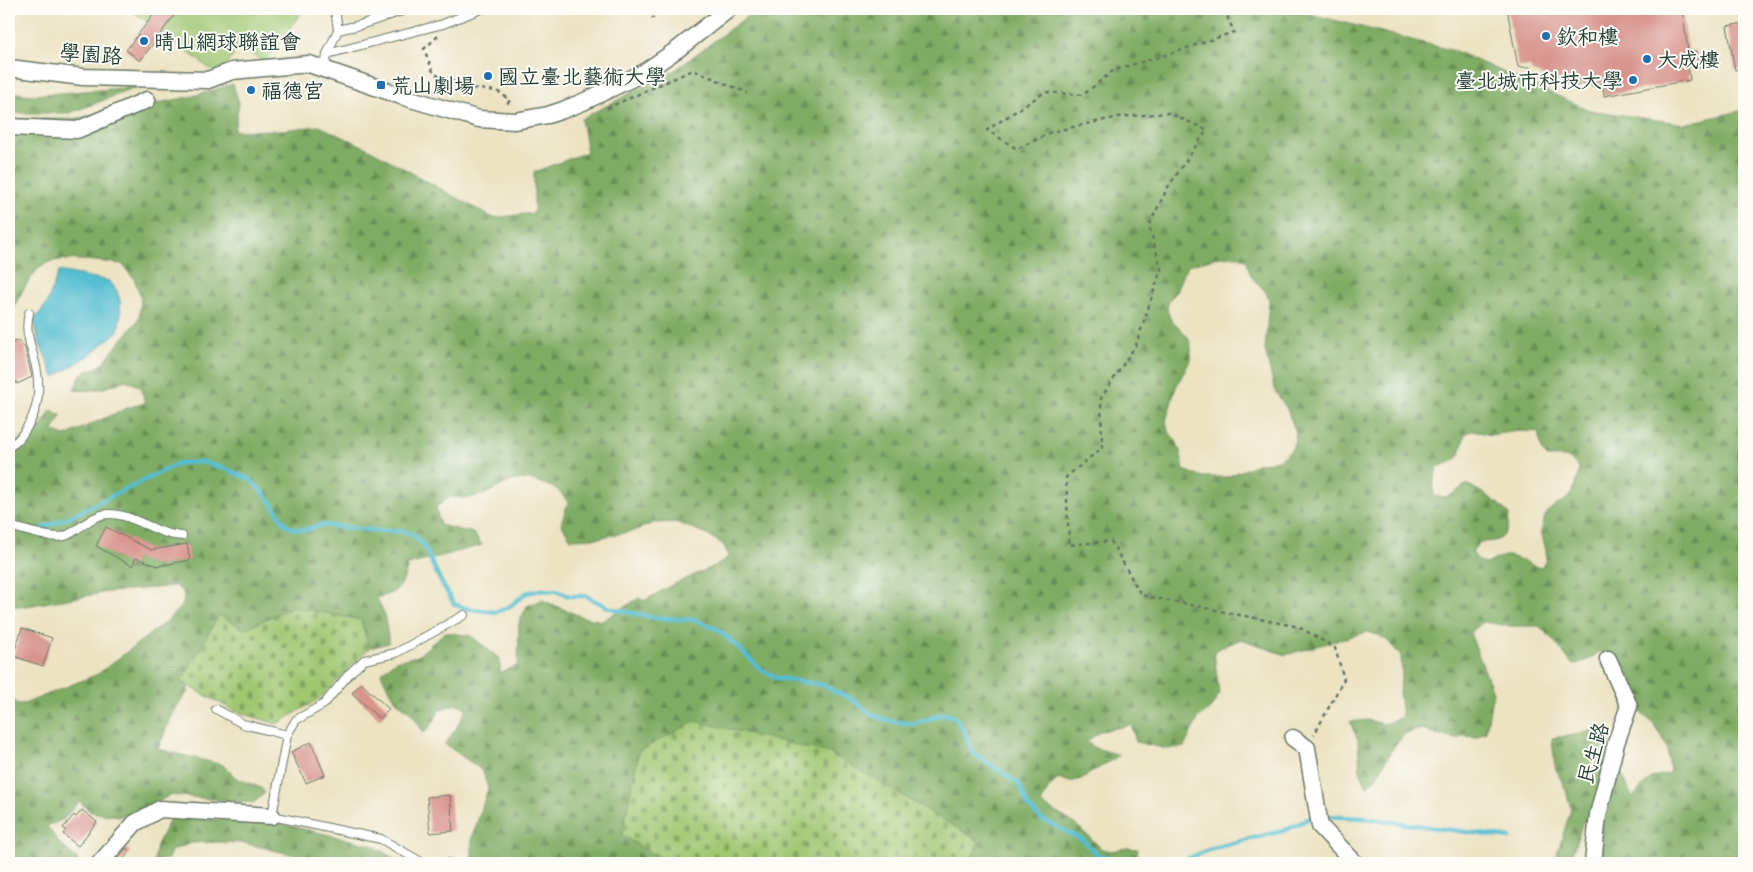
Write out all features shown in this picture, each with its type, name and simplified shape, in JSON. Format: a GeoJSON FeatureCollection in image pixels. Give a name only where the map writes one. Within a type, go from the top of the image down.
{"type":"FeatureCollection","features":[{"type":"Feature","properties":{"kind":"street","name":"學園路"},"geometry":{"type":"LineString","coordinates":[[9,68],[83,77],[208,80],[232,72],[326,62],[404,97],[479,119],[515,121],[548,115],[563,110],[643,72],[678,49],[729,9]]}},
{"type":"Feature","properties":{"kind":"street"},"geometry":{"type":"LineString","coordinates":[[9,127],[76,130],[147,100]]}},
{"type":"Feature","properties":{"kind":"street","name":"民生路"},"geometry":{"type":"LineString","coordinates":[[1594,863],[1598,815],[1616,743],[1629,706],[1608,659]]}},
{"type":"Feature","properties":{"kind":"street"},"geometry":{"type":"LineString","coordinates":[[1293,738],[1307,748],[1320,826],[1354,863]]}},
{"type":"Feature","properties":{"kind":"street"},"geometry":{"type":"LineString","coordinates":[[100,863],[135,823],[160,809],[272,816]]}},
{"type":"Feature","properties":{"kind":"lane"},"geometry":{"type":"LineString","coordinates":[[326,62],[338,30],[335,9]]}},
{"type":"Feature","properties":{"kind":"lane"},"geometry":{"type":"LineString","coordinates":[[338,30],[360,25],[408,9]]}},
{"type":"Feature","properties":{"kind":"lane"},"geometry":{"type":"LineString","coordinates":[[326,62],[442,24],[481,9]]}},
{"type":"Feature","properties":{"kind":"lane"},"geometry":{"type":"LineString","coordinates":[[9,447],[20,440],[35,413],[38,398],[37,368],[26,330],[29,313]]}},
{"type":"Feature","properties":{"kind":"lane"},"geometry":{"type":"LineString","coordinates":[[9,526],[54,537],[63,536],[95,517],[108,514],[125,516],[172,536],[182,536]]}},
{"type":"Feature","properties":{"kind":"lane"},"geometry":{"type":"LineString","coordinates":[[450,863],[423,863],[381,838],[272,816],[287,735],[296,720],[324,704],[349,674],[364,660],[396,653],[464,615]]}},
{"type":"Feature","properties":{"kind":"lane"},"geometry":{"type":"LineString","coordinates":[[216,709],[243,724],[287,735]]}},
{"type":"Feature","properties":{"kind":"path"},"geometry":{"type":"LineString","coordinates":[[651,9],[653,19]]}},
{"type":"Feature","properties":{"kind":"path"},"geometry":{"type":"LineString","coordinates":[[1224,9],[1234,32],[1114,70],[1083,95],[1045,92],[987,130],[1017,149],[1051,132],[1118,117],[1169,113],[1207,130],[1168,187],[1149,225],[1162,269],[1136,345],[1101,398],[1102,448],[1066,477],[1069,545],[1111,541],[1141,595],[1299,627],[1334,648],[1344,679],[1307,748]]}},
{"type":"Feature","properties":{"kind":"path"},"geometry":{"type":"LineString","coordinates":[[442,32],[424,50],[434,74],[469,88],[497,91],[510,100],[504,109],[513,109]]}},
{"type":"Feature","properties":{"kind":"path"},"geometry":{"type":"LineString","coordinates":[[606,109],[693,70],[748,93]]}},
{"type":"Feature","properties":{"kind":"green space"},"geometry":{"type":"Polygon","coordinates":[[[129,9],[158,9],[148,22],[129,9]]]}},
{"type":"Feature","properties":{"kind":"green space"},"geometry":{"type":"Polygon","coordinates":[[[179,9],[304,9],[264,63],[241,46],[218,75],[162,32],[179,9]]]}},
{"type":"Feature","properties":{"kind":"green space"},"geometry":{"type":"Polygon","coordinates":[[[757,9],[1291,9],[1455,51],[1589,110],[1684,124],[1744,110],[1744,863],[1603,863],[1584,819],[1569,863],[1554,863],[1571,809],[1566,790],[1555,767],[1552,738],[1580,734],[1602,728],[1632,797],[1652,777],[1670,773],[1667,747],[1654,724],[1640,712],[1600,651],[1590,659],[1573,665],[1555,642],[1539,626],[1511,626],[1483,622],[1470,633],[1493,692],[1486,731],[1477,737],[1461,736],[1457,739],[1441,736],[1422,729],[1406,733],[1395,745],[1376,778],[1367,787],[1360,770],[1358,740],[1350,722],[1366,720],[1384,724],[1402,717],[1399,691],[1402,674],[1401,656],[1388,641],[1378,635],[1367,632],[1285,655],[1241,639],[1214,651],[1219,695],[1211,708],[1198,719],[1184,747],[1168,749],[1136,742],[1131,725],[1101,731],[1086,742],[1095,748],[1120,755],[1081,779],[1070,782],[1058,778],[1048,789],[1041,804],[1074,823],[1102,849],[1112,851],[1127,848],[1138,849],[1135,863],[970,863],[978,840],[622,835],[667,863],[472,863],[472,838],[488,789],[483,771],[445,744],[467,708],[457,704],[439,710],[434,722],[424,733],[412,714],[396,701],[381,673],[395,661],[418,656],[445,632],[471,636],[500,659],[500,673],[518,665],[519,622],[527,606],[542,600],[582,617],[602,621],[639,598],[644,601],[672,585],[719,564],[729,556],[723,544],[702,532],[676,522],[654,523],[633,531],[599,538],[571,539],[561,524],[568,502],[557,489],[533,480],[521,479],[511,481],[483,495],[467,498],[450,497],[436,507],[440,525],[473,533],[482,545],[408,565],[399,588],[377,598],[384,613],[389,643],[369,648],[361,620],[293,607],[244,629],[219,615],[182,681],[188,685],[188,692],[174,712],[158,749],[223,765],[236,778],[261,788],[265,793],[253,803],[170,795],[139,814],[118,816],[90,812],[79,801],[64,819],[47,826],[59,843],[78,859],[77,863],[9,863],[9,693],[16,704],[24,704],[98,674],[167,621],[183,604],[184,594],[176,586],[108,592],[21,607],[9,605],[9,447],[42,425],[51,410],[61,415],[53,431],[65,436],[127,408],[145,403],[141,387],[125,380],[100,389],[74,390],[81,374],[100,366],[139,319],[141,297],[134,279],[122,264],[69,260],[49,262],[38,269],[28,282],[9,317],[9,119],[72,119],[190,97],[233,84],[239,103],[234,131],[282,130],[319,126],[367,148],[493,218],[534,213],[534,172],[587,152],[581,119],[675,70],[757,9]],[[1220,256],[1190,265],[1183,273],[1176,293],[1169,300],[1167,309],[1170,318],[1188,337],[1191,347],[1191,359],[1176,387],[1166,421],[1168,431],[1180,450],[1184,470],[1203,477],[1227,477],[1260,463],[1280,459],[1292,449],[1296,432],[1287,409],[1275,391],[1265,350],[1269,301],[1266,292],[1253,279],[1247,261],[1240,257],[1220,256]],[[1473,430],[1465,434],[1459,456],[1452,462],[1437,467],[1433,486],[1434,496],[1448,496],[1467,484],[1490,498],[1509,514],[1507,528],[1502,537],[1498,539],[1479,542],[1472,552],[1477,559],[1485,564],[1509,556],[1541,568],[1546,560],[1546,550],[1541,531],[1546,513],[1571,494],[1579,469],[1566,457],[1547,457],[1542,450],[1538,432],[1519,431],[1490,435],[1473,430]]]}},
{"type":"Feature","properties":{"kind":"green space"},"geometry":{"type":"Polygon","coordinates":[[[138,87],[70,113],[9,113],[9,92],[33,95],[138,87]]]}},
{"type":"Feature","properties":{"kind":"green space"},"geometry":{"type":"Polygon","coordinates":[[[293,607],[361,620],[369,648],[320,698],[277,724],[235,711],[181,682],[219,615],[244,629],[293,607]]]}},
{"type":"Feature","properties":{"kind":"green space"},"geometry":{"type":"Polygon","coordinates":[[[695,721],[830,753],[979,841],[970,863],[667,863],[622,835],[639,751],[695,721]]]}},
{"type":"Feature","properties":{"kind":"green space"},"geometry":{"type":"Polygon","coordinates":[[[171,817],[278,823],[372,845],[401,863],[295,863],[295,855],[243,843],[218,842],[191,843],[171,851],[168,859],[154,861],[157,845],[171,817]]]}},
{"type":"Feature","properties":{"kind":"water"},"geometry":{"type":"Polygon","coordinates":[[[59,271],[110,281],[117,291],[121,314],[118,331],[89,356],[54,377],[39,342],[34,320],[47,303],[59,271]]]}},
{"type":"Feature","properties":{"kind":"building","name":"晴山網球聯誼會"},"geometry":{"type":"Polygon","coordinates":[[[158,9],[179,9],[140,61],[126,50],[158,9]]]}},
{"type":"Feature","properties":{"kind":"building"},"geometry":{"type":"Polygon","coordinates":[[[1507,9],[1682,9],[1688,51],[1696,51],[1700,67],[1688,67],[1690,80],[1604,96],[1603,83],[1592,86],[1591,81],[1575,86],[1532,72],[1530,67],[1518,67],[1507,9]]]}},
{"type":"Feature","properties":{"kind":"building"},"geometry":{"type":"Polygon","coordinates":[[[1744,23],[1744,68],[1735,70],[1727,26],[1744,23]]]}},
{"type":"Feature","properties":{"kind":"building"},"geometry":{"type":"Polygon","coordinates":[[[18,340],[25,348],[32,377],[17,384],[9,361],[9,344],[18,340]]]}},
{"type":"Feature","properties":{"kind":"building"},"geometry":{"type":"Polygon","coordinates":[[[106,527],[151,550],[187,544],[190,560],[158,566],[136,558],[132,566],[96,546],[106,527]]]}},
{"type":"Feature","properties":{"kind":"building"},"geometry":{"type":"Polygon","coordinates":[[[22,628],[52,638],[43,666],[13,656],[22,628]]]}},
{"type":"Feature","properties":{"kind":"building"},"geometry":{"type":"Polygon","coordinates":[[[361,683],[389,709],[380,719],[352,693],[361,683]]]}},
{"type":"Feature","properties":{"kind":"building"},"geometry":{"type":"Polygon","coordinates":[[[311,742],[325,775],[306,783],[291,752],[311,742]]]}},
{"type":"Feature","properties":{"kind":"building"},"geometry":{"type":"Polygon","coordinates":[[[450,795],[453,831],[430,833],[427,797],[450,795]]]}},
{"type":"Feature","properties":{"kind":"building"},"geometry":{"type":"Polygon","coordinates":[[[82,810],[97,822],[78,846],[63,834],[66,830],[63,828],[74,815],[76,817],[82,810]]]}},
{"type":"Feature","properties":{"kind":"building"},"geometry":{"type":"Polygon","coordinates":[[[126,848],[130,852],[120,863],[113,863],[126,848]]]}},
{"type":"Feature","properties":{"kind":"waterway"},"geometry":{"type":"LineString","coordinates":[[42,528],[67,518],[179,463],[202,462],[226,469],[251,480],[271,502],[285,524],[291,528],[304,530],[322,525],[378,531],[402,531],[414,535],[424,546],[454,604],[464,608],[496,612],[509,607],[526,593],[542,590],[556,591],[569,596],[586,596],[610,608],[655,618],[695,620],[717,629],[760,669],[777,678],[823,685],[849,697],[871,714],[889,721],[914,724],[944,714],[955,717],[964,731],[974,754],[1019,784],[1028,806],[1041,819],[1083,840],[1097,855],[1131,863]]}},
{"type":"Feature","properties":{"kind":"waterway"},"geometry":{"type":"LineString","coordinates":[[1177,863],[1213,848],[1286,830],[1314,816]]}},
{"type":"Feature","properties":{"kind":"waterway"},"geometry":{"type":"LineString","coordinates":[[1322,816],[1364,818],[1510,838]]}},
{"type":"Feature","properties":{"kind":"place","name":"欽和樓"},"geometry":{"type":"Point","coordinates":[1546,36]}},
{"type":"Feature","properties":{"kind":"place","name":"晴山網球聯誼會"},"geometry":{"type":"Point","coordinates":[144,41]}},
{"type":"Feature","properties":{"kind":"place","name":"大成樓"},"geometry":{"type":"Point","coordinates":[1647,59]}},
{"type":"Feature","properties":{"kind":"place","name":"國立臺北藝術大學"},"geometry":{"type":"Point","coordinates":[488,76]}},
{"type":"Feature","properties":{"kind":"place","name":"臺北城市科技大學"},"geometry":{"type":"Point","coordinates":[1633,80]}},
{"type":"Feature","properties":{"kind":"place","name":"荒山劇場"},"geometry":{"type":"Point","coordinates":[381,85]}},
{"type":"Feature","properties":{"kind":"place","name":"福德宮"},"geometry":{"type":"Point","coordinates":[251,90]}}]}
